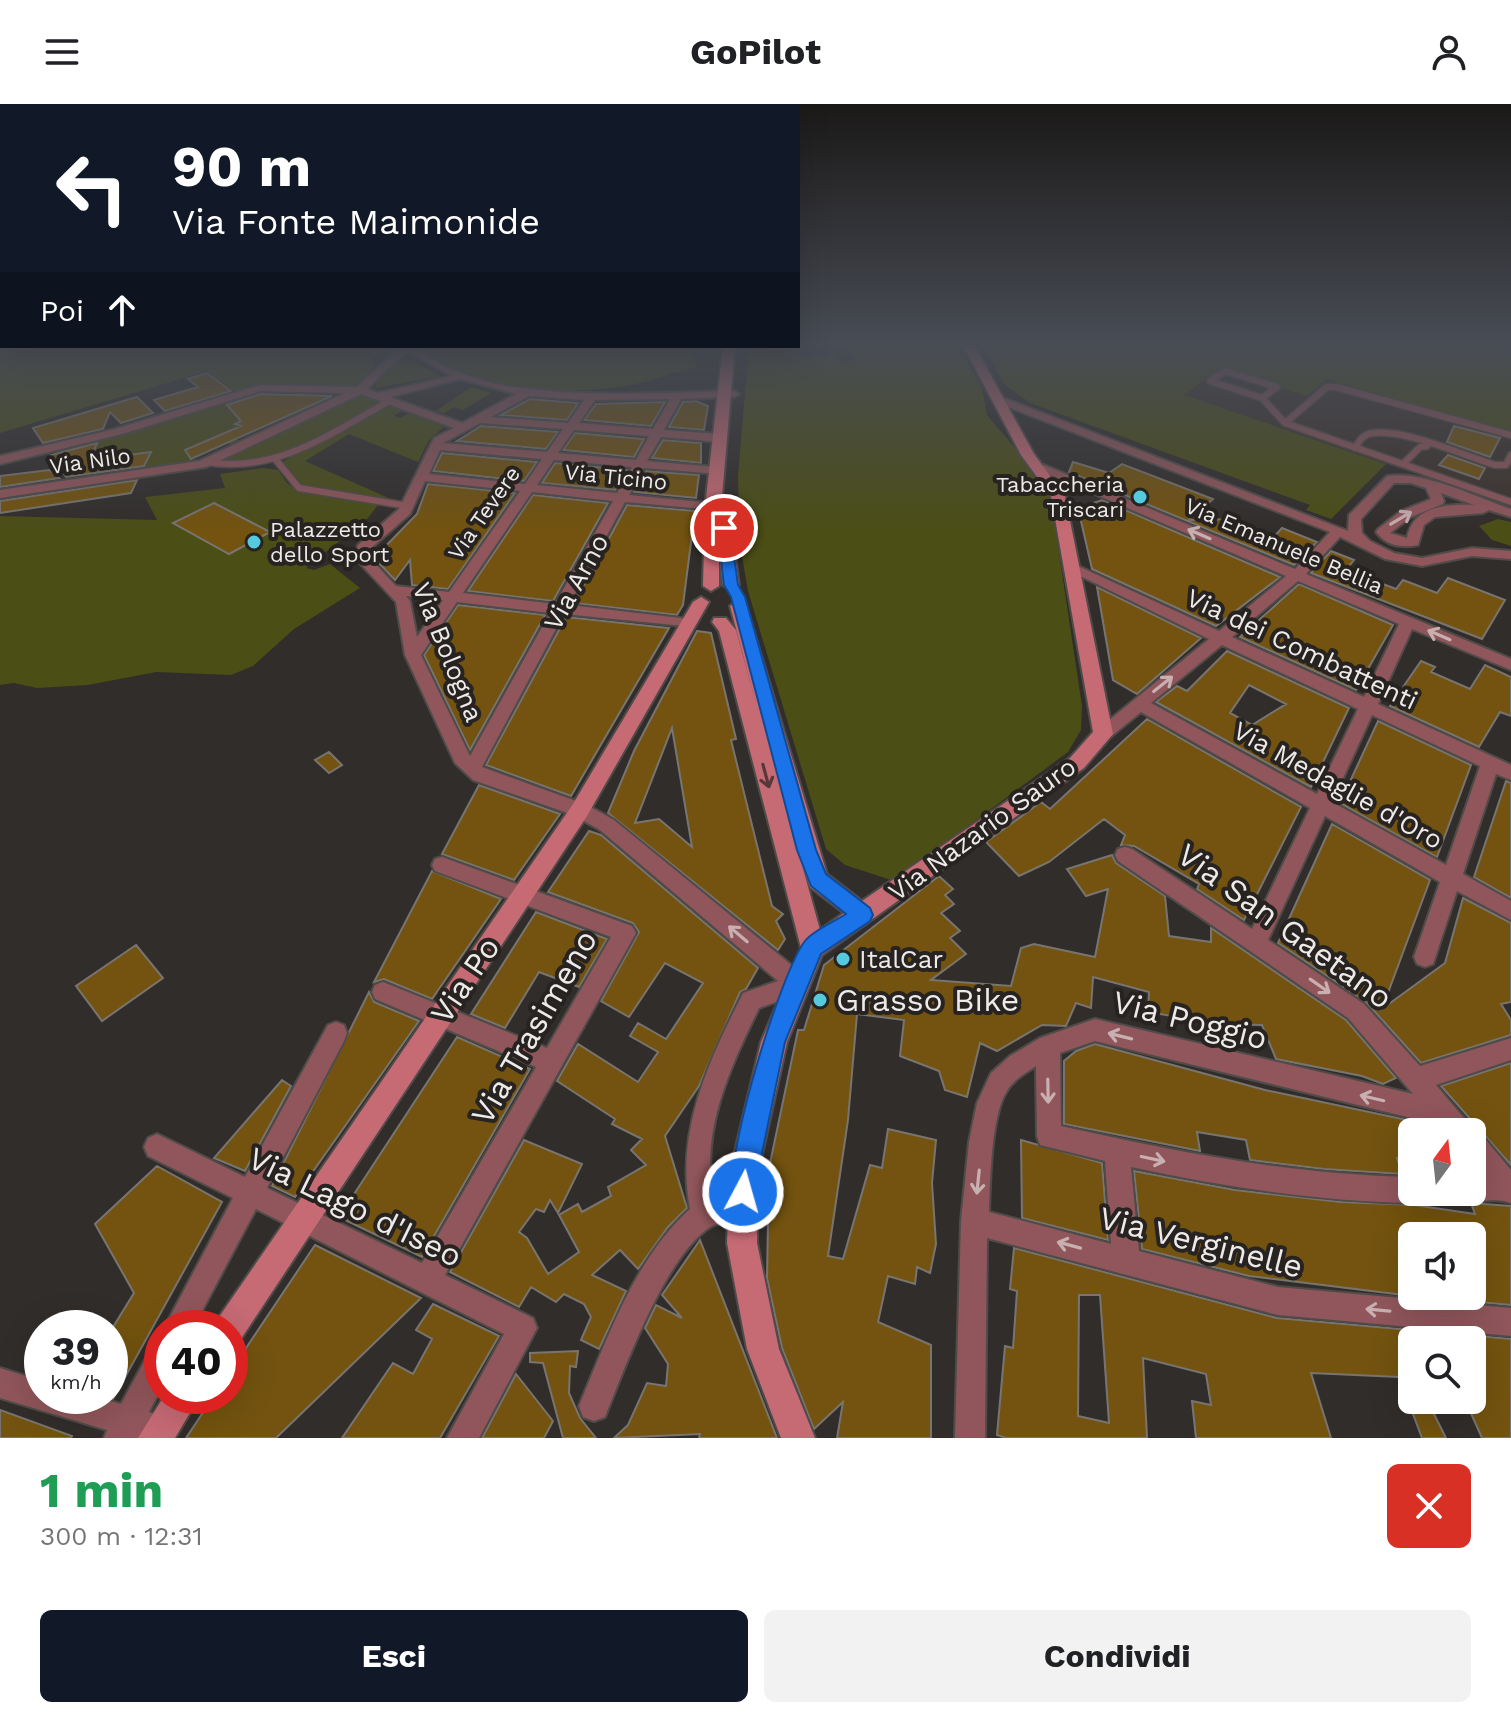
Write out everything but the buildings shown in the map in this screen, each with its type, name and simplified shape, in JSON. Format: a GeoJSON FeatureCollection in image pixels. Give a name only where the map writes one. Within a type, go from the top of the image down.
{"type":"FeatureCollection","features":[{"type":"Feature","properties":{"kind":"street"},"geometry":{"type":"LineString","coordinates":[[0,460],[118,432],[198,407]]}},
{"type":"Feature","properties":{"kind":"street","name":"Via Nilo"},"geometry":{"type":"LineString","coordinates":[[0,494],[207,462],[323,407]]}},
{"type":"Feature","properties":{"kind":"street"},"geometry":{"type":"LineString","coordinates":[[416,407],[470,423],[720,438]]}},
{"type":"Feature","properties":{"kind":"street"},"geometry":{"type":"LineString","coordinates":[[435,446],[499,407]]}},
{"type":"Feature","properties":{"kind":"street","name":"Via Tevere"},"geometry":{"type":"LineString","coordinates":[[413,655],[584,407]]}},
{"type":"Feature","properties":{"kind":"street","name":"Via Arno"},"geometry":{"type":"LineString","coordinates":[[472,768],[671,407]]}},
{"type":"Feature","properties":{"kind":"street"},"geometry":{"type":"LineString","coordinates":[[706,617],[711,586],[715,471],[726,407]]}},
{"type":"Feature","properties":{"kind":"street"},"geometry":{"type":"LineString","coordinates":[[728,407],[723,506],[724,550],[731,585],[738,597],[738,606],[818,880],[863,915]]}},
{"type":"Feature","properties":{"kind":"street"},"geometry":{"type":"LineString","coordinates":[[1002,407],[1028,455],[1058,496],[1103,734],[1297,575],[1337,533]]}},
{"type":"Feature","properties":{"kind":"street"},"geometry":{"type":"LineString","coordinates":[[1019,407],[1323,524],[1375,551],[1422,562],[1472,552],[1511,555]]}},
{"type":"Feature","properties":{"kind":"street"},"geometry":{"type":"LineString","coordinates":[[435,446],[715,471]]}},
{"type":"Feature","properties":{"kind":"street","name":"Via Bologna"},"geometry":{"type":"LineString","coordinates":[[435,446],[408,506],[363,548],[362,558],[368,567],[396,590],[403,601],[413,655],[461,758],[472,768]]}},
{"type":"Feature","properties":{"kind":"street","name":"Via Emanuele Bellia"},"geometry":{"type":"LineString","coordinates":[[1040,468],[1511,665]]}},
{"type":"Feature","properties":{"kind":"street","name":"Via Ticino"},"geometry":{"type":"LineString","coordinates":[[421,477],[712,507]]}},
{"type":"Feature","properties":{"kind":"street"},"geometry":{"type":"LineString","coordinates":[[1323,524],[1341,524],[1354,518],[1391,479],[1412,479],[1507,508]]}},
{"type":"Feature","properties":{"kind":"street"},"geometry":{"type":"LineString","coordinates":[[1431,486],[1438,501],[1399,518],[1383,532],[1384,536],[1407,543],[1416,539],[1417,524],[1423,518],[1464,508],[1507,508]]}},
{"type":"Feature","properties":{"kind":"street"},"geometry":{"type":"LineString","coordinates":[[1354,518],[1355,534],[1375,551]]}},
{"type":"Feature","properties":{"kind":"street","name":"Via dei Combattenti"},"geometry":{"type":"LineString","coordinates":[[1073,569],[1511,773]]}},
{"type":"Feature","properties":{"kind":"street"},"geometry":{"type":"LineString","coordinates":[[711,586],[723,582],[731,585]]}},
{"type":"Feature","properties":{"kind":"street"},"geometry":{"type":"LineString","coordinates":[[396,590],[561,609],[706,617],[731,617],[738,606]]}},
{"type":"Feature","properties":{"kind":"street"},"geometry":{"type":"LineString","coordinates":[[706,617],[727,630],[813,948],[774,1042],[744,1172],[742,1212],[748,1283],[763,1349],[798,1438]]}},
{"type":"Feature","properties":{"kind":"street","name":"Via Po"},"geometry":{"type":"LineString","coordinates":[[242,1310],[580,810],[706,617]]}},
{"type":"Feature","properties":{"kind":"street"},"geometry":{"type":"LineString","coordinates":[[1256,942],[1408,622]]}},
{"type":"Feature","properties":{"kind":"street","name":"Via Medaglie d'Oro"},"geometry":{"type":"LineString","coordinates":[[1139,704],[1511,911]]}},
{"type":"Feature","properties":{"kind":"street","name":"Via Nazario Sauro"},"geometry":{"type":"LineString","coordinates":[[813,948],[1077,763],[1103,734]]}},
{"type":"Feature","properties":{"kind":"street"},"geometry":{"type":"LineString","coordinates":[[1425,957],[1490,764]]}},
{"type":"Feature","properties":{"kind":"street"},"geometry":{"type":"LineString","coordinates":[[472,768],[479,775],[580,810],[607,825],[798,984]]}},
{"type":"Feature","properties":{"kind":"street","name":"Via San Gaetano"},"geometry":{"type":"LineString","coordinates":[[1125,855],[1356,1011],[1451,1118]]}},
{"type":"Feature","properties":{"kind":"street","name":"Via Trasimeno"},"geometry":{"type":"LineString","coordinates":[[427,1281],[625,933],[442,865]]}},
{"type":"Feature","properties":{"kind":"street"},"geometry":{"type":"LineString","coordinates":[[705,1216],[696,1174],[698,1145],[707,1103],[729,1044],[751,1000],[798,984]]}},
{"type":"Feature","properties":{"kind":"street"},"geometry":{"type":"LineString","coordinates":[[383,992],[550,1061]]}},
{"type":"Feature","properties":{"kind":"street","name":"Via Poggio"},"geometry":{"type":"LineString","coordinates":[[970,1438],[974,1221],[987,1105],[998,1081],[1048,1046],[1095,1030],[1433,1118]]}},
{"type":"Feature","properties":{"kind":"street"},"geometry":{"type":"LineString","coordinates":[[187,1310],[336,1033]]}},
{"type":"Feature","properties":{"kind":"street"},"geometry":{"type":"LineString","coordinates":[[1048,1046],[1049,1136],[1221,1174],[1378,1191],[1398,1190]]}},
{"type":"Feature","properties":{"kind":"street"},"geometry":{"type":"LineString","coordinates":[[1418,1079],[1511,1049]]}},
{"type":"Feature","properties":{"kind":"street","name":"Via Lago d'Iseo"},"geometry":{"type":"LineString","coordinates":[[157,1147],[523,1328],[462,1438]]}},
{"type":"Feature","properties":{"kind":"street"},"geometry":{"type":"LineString","coordinates":[[1117,1151],[1126,1260]]}},
{"type":"Feature","properties":{"kind":"street"},"geometry":{"type":"LineString","coordinates":[[1486,1160],[1510,1188]]}},
{"type":"Feature","properties":{"kind":"street"},"geometry":{"type":"LineString","coordinates":[[1486,1189],[1510,1188]]}},
{"type":"Feature","properties":{"kind":"street"},"geometry":{"type":"LineString","coordinates":[[594,1406],[634,1312],[674,1247],[693,1223],[716,1210],[742,1212]]}},
{"type":"Feature","properties":{"kind":"street","name":"Via Verginelle"},"geometry":{"type":"LineString","coordinates":[[974,1221],[1278,1301],[1511,1322]]}},
{"type":"Feature","properties":{"kind":"street"},"geometry":{"type":"LineString","coordinates":[[0,1383],[24,1390]]}},
{"type":"Feature","properties":{"kind":"street"},"geometry":{"type":"LineString","coordinates":[[92,1414],[141,1432],[162,1414]]}},
{"type":"Feature","properties":{"kind":"lane"},"geometry":{"type":"LineString","coordinates":[[207,462],[240,468],[276,460],[369,407]]}},
{"type":"Feature","properties":{"kind":"lane"},"geometry":{"type":"LineString","coordinates":[[1271,407],[1285,423],[1403,464],[1507,508]]}},
{"type":"Feature","properties":{"kind":"lane"},"geometry":{"type":"LineString","coordinates":[[1285,423],[1303,407]]}},
{"type":"Feature","properties":{"kind":"lane"},"geometry":{"type":"LineString","coordinates":[[1410,407],[1511,435]]}},
{"type":"Feature","properties":{"kind":"lane"},"geometry":{"type":"LineString","coordinates":[[1355,448],[1362,437],[1381,432],[1502,466],[1511,455]]}},
{"type":"Feature","properties":{"kind":"lane"},"geometry":{"type":"LineString","coordinates":[[1403,464],[1420,447],[1427,446]]}},
{"type":"Feature","properties":{"kind":"lane"},"geometry":{"type":"LineString","coordinates":[[276,460],[299,488],[408,506]]}},
{"type":"Feature","properties":{"kind":"shaded area"},"geometry":{"type":"Polygon","coordinates":[[[0,407],[86,407],[0,433],[0,407]]]}},
{"type":"Feature","properties":{"kind":"shaded area"},"geometry":{"type":"Polygon","coordinates":[[[214,407],[242,407],[233,413],[241,421],[236,424],[240,427],[226,434],[241,442],[233,446],[217,436],[185,450],[194,463],[142,469],[150,452],[103,457],[93,474],[84,475],[93,453],[54,458],[56,452],[214,407]]]}},
{"type":"Feature","properties":{"kind":"shaded area"},"geometry":{"type":"Polygon","coordinates":[[[332,407],[372,407],[282,452],[239,462],[217,462],[332,407]]]}},
{"type":"Feature","properties":{"kind":"shaded area"},"geometry":{"type":"Polygon","coordinates":[[[382,407],[403,410],[394,416],[400,418],[410,413],[444,427],[429,440],[418,462],[349,434],[305,461],[400,503],[302,485],[282,462],[382,407]]]}},
{"type":"Feature","properties":{"kind":"shaded area"},"geometry":{"type":"Polygon","coordinates":[[[441,407],[454,407],[444,413],[436,411],[441,407]]]}},
{"type":"Feature","properties":{"kind":"shaded area"},"geometry":{"type":"Polygon","coordinates":[[[744,407],[986,407],[987,415],[1038,475],[1051,499],[1082,706],[1081,730],[1068,752],[894,881],[845,865],[826,849],[748,591],[740,545],[738,476],[744,407]]]}},
{"type":"Feature","properties":{"kind":"shaded area"},"geometry":{"type":"Polygon","coordinates":[[[1042,407],[1220,407],[1386,464],[1331,519],[1306,510],[1310,505],[1042,407]]]}},
{"type":"Feature","properties":{"kind":"shaded area"},"geometry":{"type":"Polygon","coordinates":[[[1219,407],[1423,407],[1511,433],[1511,507],[1219,407]]]}},
{"type":"Feature","properties":{"kind":"shaded area"},"geometry":{"type":"Polygon","coordinates":[[[1423,407],[1511,407],[1511,433],[1423,407]]]}},
{"type":"Feature","properties":{"kind":"shaded area"},"geometry":{"type":"Polygon","coordinates":[[[263,468],[278,470],[287,483],[297,490],[397,508],[378,505],[368,518],[306,568],[314,570],[330,564],[360,588],[294,629],[253,666],[231,675],[156,672],[88,685],[37,688],[14,683],[0,685],[0,516],[157,520],[145,497],[225,488],[220,474],[263,468]]]}},
{"type":"Feature","properties":{"kind":"shaded area"},"geometry":{"type":"Polygon","coordinates":[[[1498,519],[1511,522],[1511,546],[1492,540],[1479,526],[1498,519]]]}},
{"type":"Feature","properties":{"kind":"place","name":"Tabaccheria Triscari"},"geometry":{"type":"Point","coordinates":[1140,497]}},
{"type":"Feature","properties":{"kind":"place","name":"Palazzetto dello Sport"},"geometry":{"type":"Point","coordinates":[254,542]}},
{"type":"Feature","properties":{"kind":"place","name":"ItalCar"},"geometry":{"type":"Point","coordinates":[843,959]}},
{"type":"Feature","properties":{"kind":"place","name":"Grasso Bike"},"geometry":{"type":"Point","coordinates":[820,1000]}},
{"type":"Feature","properties":{"kind":"route"},"geometry":{"type":"LineString","coordinates":[[724,528],[724,550],[731,585],[738,597],[743,626],[807,850],[818,880],[863,915],[813,948],[774,1042],[748,1148],[743,1192]]}}]}
